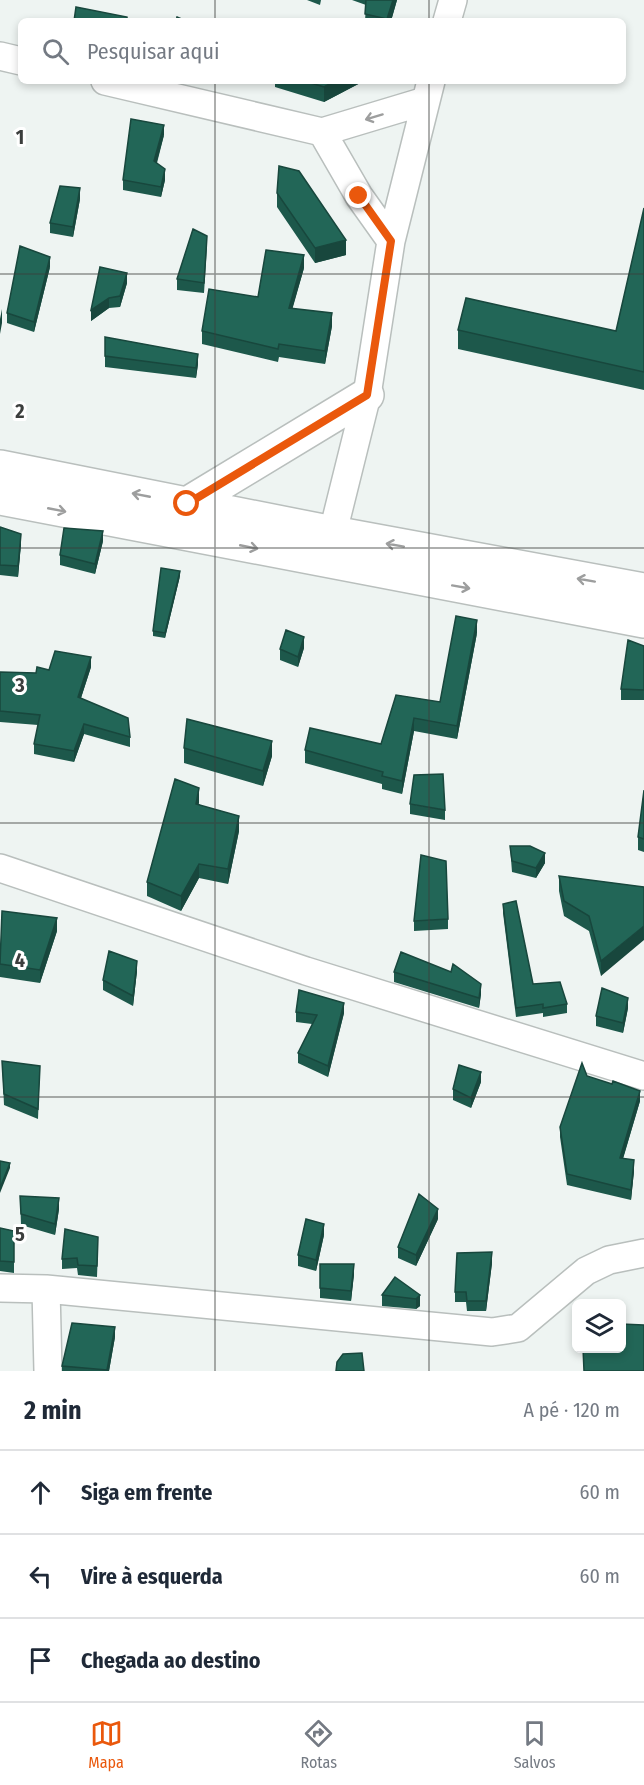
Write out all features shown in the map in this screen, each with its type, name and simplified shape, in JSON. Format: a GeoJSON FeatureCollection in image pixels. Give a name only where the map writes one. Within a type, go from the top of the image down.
{"type":"FeatureCollection","features":[{"type":"Feature","properties":{"kind":"street"},"geometry":{"type":"LineString","coordinates":[[448,18],[453,0]]}},
{"type":"Feature","properties":{"kind":"street"},"geometry":{"type":"LineString","coordinates":[[0,56],[18,60]]}},
{"type":"Feature","properties":{"kind":"street"},"geometry":{"type":"LineString","coordinates":[[118,84],[322,132],[428,91]]}},
{"type":"Feature","properties":{"kind":"street"},"geometry":{"type":"LineString","coordinates":[[329,548],[367,395],[391,241],[428,91]]}},
{"type":"Feature","properties":{"kind":"street"},"geometry":{"type":"LineString","coordinates":[[322,132],[359,196],[391,241]]}},
{"type":"Feature","properties":{"kind":"street"},"geometry":{"type":"LineString","coordinates":[[187,504],[367,395]]}},
{"type":"Feature","properties":{"kind":"street"},"geometry":{"type":"LineString","coordinates":[[0,467],[187,504],[329,548],[644,621]]}},
{"type":"Feature","properties":{"kind":"street"},"geometry":{"type":"LineString","coordinates":[[0,498],[329,548],[644,590]]}},
{"type":"Feature","properties":{"kind":"street"},"geometry":{"type":"LineString","coordinates":[[0,868],[306,971],[644,1076]]}},
{"type":"Feature","properties":{"kind":"street"},"geometry":{"type":"LineString","coordinates":[[0,1288],[46,1289],[492,1332],[518,1328],[586,1271],[609,1260],[644,1253]]}},
{"type":"Feature","properties":{"kind":"street"},"geometry":{"type":"LineString","coordinates":[[46,1289],[48,1371]]}},
{"type":"Feature","properties":{"kind":"building"},"geometry":{"type":"Polygon","coordinates":[[[366,0],[393,0],[387,18],[365,14],[366,0]]]}},
{"type":"Feature","properties":{"kind":"building"},"geometry":{"type":"Polygon","coordinates":[[[76,7],[127,17],[127,18],[74,18],[76,7]]]}},
{"type":"Feature","properties":{"kind":"building"},"geometry":{"type":"Polygon","coordinates":[[[314,84],[330,84],[324,87],[314,84]]]}},
{"type":"Feature","properties":{"kind":"building"},"geometry":{"type":"Polygon","coordinates":[[[131,119],[164,125],[154,161],[165,169],[161,187],[123,180],[131,119]]]}},
{"type":"Feature","properties":{"kind":"building"},"geometry":{"type":"Polygon","coordinates":[[[279,166],[299,171],[346,240],[315,248],[277,193],[279,166]]]}},
{"type":"Feature","properties":{"kind":"building"},"geometry":{"type":"Polygon","coordinates":[[[60,186],[80,188],[73,227],[50,223],[60,186]]]}},
{"type":"Feature","properties":{"kind":"building"},"geometry":{"type":"Polygon","coordinates":[[[644,208],[644,372],[458,330],[466,298],[616,331],[644,208]]]}},
{"type":"Feature","properties":{"kind":"building"},"geometry":{"type":"Polygon","coordinates":[[[193,229],[207,236],[204,283],[177,279],[193,229]]]}},
{"type":"Feature","properties":{"kind":"building"},"geometry":{"type":"Polygon","coordinates":[[[20,246],[50,257],[34,322],[7,313],[20,246]]]}},
{"type":"Feature","properties":{"kind":"building"},"geometry":{"type":"Polygon","coordinates":[[[266,250],[304,255],[289,308],[332,313],[325,351],[279,344],[278,349],[202,331],[209,289],[258,297],[266,250]]]}},
{"type":"Feature","properties":{"kind":"building"},"geometry":{"type":"Polygon","coordinates":[[[100,267],[127,273],[120,296],[109,298],[91,310],[100,267]]]}},
{"type":"Feature","properties":{"kind":"building"},"geometry":{"type":"Polygon","coordinates":[[[105,337],[198,354],[196,368],[105,356],[105,337]]]}},
{"type":"Feature","properties":{"kind":"building"},"geometry":{"type":"Polygon","coordinates":[[[0,527],[21,534],[18,566],[0,565],[0,527]]]}},
{"type":"Feature","properties":{"kind":"building"},"geometry":{"type":"Polygon","coordinates":[[[64,528],[103,531],[95,564],[60,555],[64,528]]]}},
{"type":"Feature","properties":{"kind":"building"},"geometry":{"type":"Polygon","coordinates":[[[161,568],[180,571],[165,633],[153,631],[161,568]]]}},
{"type":"Feature","properties":{"kind":"building"},"geometry":{"type":"Polygon","coordinates":[[[456,616],[477,620],[457,726],[414,718],[402,781],[382,776],[383,772],[305,750],[310,728],[381,744],[396,695],[440,702],[456,616]]]}},
{"type":"Feature","properties":{"kind":"building"},"geometry":{"type":"Polygon","coordinates":[[[286,630],[304,637],[298,657],[280,649],[286,630]]]}},
{"type":"Feature","properties":{"kind":"building"},"geometry":{"type":"Polygon","coordinates":[[[628,640],[644,646],[644,690],[621,689],[628,640]]]}},
{"type":"Feature","properties":{"kind":"building"},"geometry":{"type":"Polygon","coordinates":[[[55,651],[91,657],[78,697],[128,718],[130,737],[84,724],[74,751],[34,744],[40,715],[0,711],[0,672],[36,673],[37,667],[49,670],[55,651]]]}},
{"type":"Feature","properties":{"kind":"building"},"geometry":{"type":"Polygon","coordinates":[[[187,719],[272,741],[263,771],[184,748],[187,719]]]}},
{"type":"Feature","properties":{"kind":"building"},"geometry":{"type":"Polygon","coordinates":[[[443,774],[445,810],[410,804],[414,775],[443,774]]]}},
{"type":"Feature","properties":{"kind":"building"},"geometry":{"type":"Polygon","coordinates":[[[175,779],[199,788],[196,804],[239,816],[228,869],[199,864],[181,896],[147,882],[175,779]]]}},
{"type":"Feature","properties":{"kind":"building"},"geometry":{"type":"Polygon","coordinates":[[[644,790],[644,839],[638,837],[644,790]]]}},
{"type":"Feature","properties":{"kind":"building"},"geometry":{"type":"Polygon","coordinates":[[[510,846],[530,846],[545,853],[536,868],[512,861],[510,846]]]}},
{"type":"Feature","properties":{"kind":"building"},"geometry":{"type":"Polygon","coordinates":[[[421,855],[446,861],[448,919],[414,921],[421,855]]]}},
{"type":"Feature","properties":{"kind":"building"},"geometry":{"type":"Polygon","coordinates":[[[559,876],[644,887],[644,926],[601,961],[589,916],[564,901],[559,876]]]}},
{"type":"Feature","properties":{"kind":"building"},"geometry":{"type":"Polygon","coordinates":[[[516,901],[533,984],[560,982],[567,1004],[543,1008],[543,1004],[516,1008],[503,904],[516,901]]]}},
{"type":"Feature","properties":{"kind":"building"},"geometry":{"type":"Polygon","coordinates":[[[2,911],[57,918],[40,970],[0,964],[2,911]]]}},
{"type":"Feature","properties":{"kind":"building"},"geometry":{"type":"Polygon","coordinates":[[[109,951],[137,961],[133,996],[103,980],[109,951]]]}},
{"type":"Feature","properties":{"kind":"building"},"geometry":{"type":"Polygon","coordinates":[[[401,952],[451,972],[453,964],[481,984],[479,998],[394,972],[401,952]]]}},
{"type":"Feature","properties":{"kind":"building"},"geometry":{"type":"Polygon","coordinates":[[[602,988],[628,998],[623,1023],[596,1016],[602,988]]]}},
{"type":"Feature","properties":{"kind":"building"},"geometry":{"type":"Polygon","coordinates":[[[299,990],[344,1003],[328,1066],[298,1053],[317,1015],[296,1012],[299,990]]]}},
{"type":"Feature","properties":{"kind":"building"},"geometry":{"type":"Polygon","coordinates":[[[2,1061],[40,1066],[38,1109],[4,1094],[2,1061]]]}},
{"type":"Feature","properties":{"kind":"building"},"geometry":{"type":"Polygon","coordinates":[[[582,1063],[587,1076],[612,1084],[613,1081],[640,1091],[620,1158],[634,1160],[631,1190],[567,1174],[560,1127],[582,1063]]]}},
{"type":"Feature","properties":{"kind":"building"},"geometry":{"type":"Polygon","coordinates":[[[459,1065],[481,1072],[471,1098],[453,1089],[459,1065]]]}},
{"type":"Feature","properties":{"kind":"building"},"geometry":{"type":"Polygon","coordinates":[[[0,1161],[10,1163],[0,1188],[0,1161]]]}},
{"type":"Feature","properties":{"kind":"building"},"geometry":{"type":"Polygon","coordinates":[[[419,1194],[438,1209],[416,1255],[398,1247],[419,1194]]]}},
{"type":"Feature","properties":{"kind":"building"},"geometry":{"type":"Polygon","coordinates":[[[20,1196],[59,1198],[55,1224],[21,1214],[20,1196]]]}},
{"type":"Feature","properties":{"kind":"building"},"geometry":{"type":"Polygon","coordinates":[[[306,1219],[324,1224],[316,1260],[298,1255],[306,1219]]]}},
{"type":"Feature","properties":{"kind":"building"},"geometry":{"type":"Polygon","coordinates":[[[0,1228],[14,1231],[14,1262],[0,1261],[0,1228]]]}},
{"type":"Feature","properties":{"kind":"building"},"geometry":{"type":"Polygon","coordinates":[[[65,1229],[98,1237],[97,1266],[78,1265],[77,1258],[62,1259],[65,1229]]]}},
{"type":"Feature","properties":{"kind":"building"},"geometry":{"type":"Polygon","coordinates":[[[492,1252],[486,1301],[467,1301],[466,1292],[455,1292],[457,1253],[492,1252]]]}},
{"type":"Feature","properties":{"kind":"building"},"geometry":{"type":"Polygon","coordinates":[[[320,1264],[354,1264],[351,1291],[320,1288],[320,1264]]]}},
{"type":"Feature","properties":{"kind":"building"},"geometry":{"type":"Polygon","coordinates":[[[395,1277],[420,1295],[416,1299],[382,1295],[395,1277]]]}},
{"type":"Feature","properties":{"kind":"building"},"geometry":{"type":"Polygon","coordinates":[[[72,1323],[115,1327],[107,1370],[62,1366],[72,1323]]]}},
{"type":"Feature","properties":{"kind":"building"},"geometry":{"type":"Polygon","coordinates":[[[626,1324],[644,1325],[644,1371],[584,1371],[583,1353],[626,1353],[626,1324]]]}},
{"type":"Feature","properties":{"kind":"building"},"geometry":{"type":"Polygon","coordinates":[[[362,1353],[364,1371],[336,1371],[337,1362],[343,1354],[362,1353]]]}},
{"type":"Feature","properties":{"kind":"route"},"geometry":{"type":"LineString","coordinates":[[187,504],[367,395],[391,241],[359,196]]}}]}
